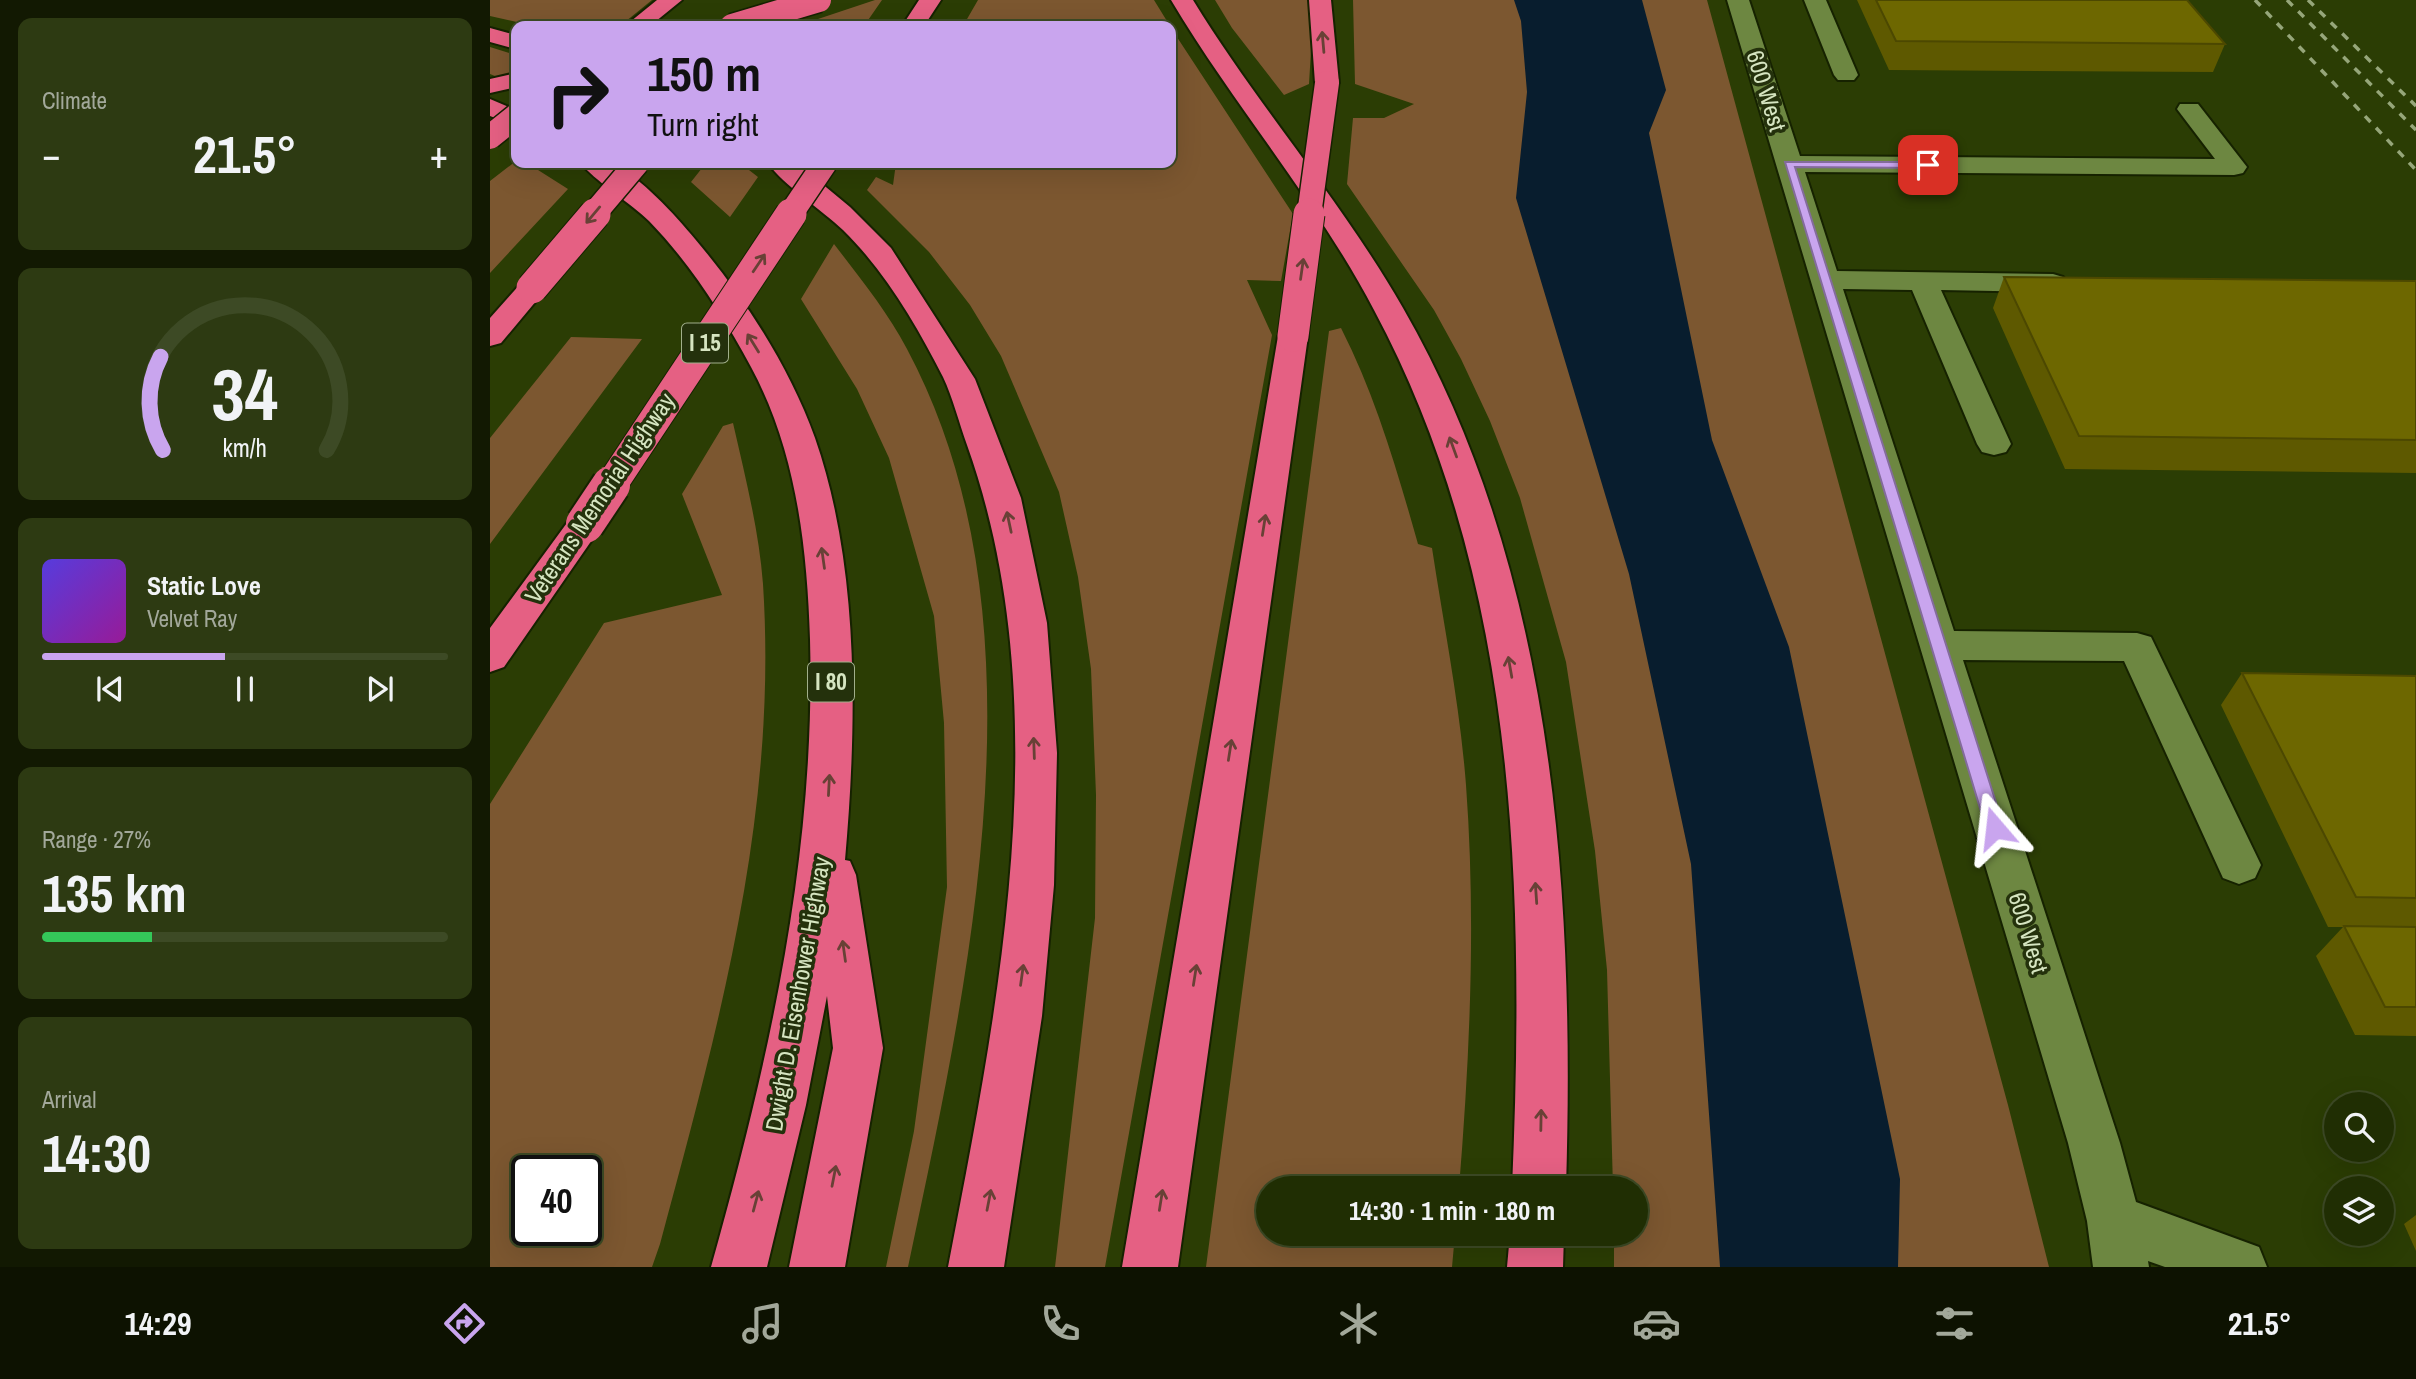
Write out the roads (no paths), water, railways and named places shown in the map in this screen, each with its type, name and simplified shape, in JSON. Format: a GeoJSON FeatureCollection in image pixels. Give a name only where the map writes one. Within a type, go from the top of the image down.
{"type":"FeatureCollection","features":[{"type":"Feature","properties":{"kind":"highway"},"geometry":{"type":"LineString","coordinates":[[643,21],[671,0]]}},
{"type":"Feature","properties":{"kind":"highway"},"geometry":{"type":"LineString","coordinates":[[749,21],[819,0]]}},
{"type":"Feature","properties":{"kind":"highway"},"geometry":{"type":"LineString","coordinates":[[916,21],[930,0]]}},
{"type":"Feature","properties":{"kind":"highway"},"geometry":{"type":"LineString","coordinates":[[1182,0],[1227,72],[1330,218],[1390,309],[1429,390],[1471,499],[1499,605],[1512,676],[1532,830],[1542,1022],[1539,1176]]}},
{"type":"Feature","properties":{"kind":"highway"},"geometry":{"type":"LineString","coordinates":[[1150,1267],[1293,336],[1327,83],[1320,0]]}},
{"type":"Feature","properties":{"kind":"highway"},"geometry":{"type":"LineString","coordinates":[[755,21],[770,4]]}},
{"type":"Feature","properties":{"kind":"highway"},"geometry":{"type":"LineString","coordinates":[[490,35],[511,41]]}},
{"type":"Feature","properties":{"kind":"highway"},"geometry":{"type":"LineString","coordinates":[[490,86],[511,81]]}},
{"type":"Feature","properties":{"kind":"highway"},"geometry":{"type":"LineString","coordinates":[[490,106],[511,115]]}},
{"type":"Feature","properties":{"kind":"highway"},"geometry":{"type":"LineString","coordinates":[[490,137],[511,121]]}},
{"type":"Feature","properties":{"kind":"highway","name":"Dwight D. Eisenhower Highway"},"geometry":{"type":"LineString","coordinates":[[601,168],[645,202],[696,253],[766,367],[793,428],[808,475],[826,579],[832,708],[827,823],[809,963],[792,1048],[739,1267]]}},
{"type":"Feature","properties":{"kind":"highway"},"geometry":{"type":"LineString","coordinates":[[490,337],[633,168]]}},
{"type":"Feature","properties":{"kind":"highway"},"geometry":{"type":"LineString","coordinates":[[786,168],[866,237],[892,268],[939,338],[959,376],[986,439],[1007,512],[1018,567],[1028,627],[1033,697],[1033,851],[1021,981],[994,1170],[976,1267]]}},
{"type":"Feature","properties":{"kind":"highway","name":"Veterans Memorial Highway"},"geometry":{"type":"LineString","coordinates":[[490,657],[585,523],[822,168]]}},
{"type":"Feature","properties":{"kind":"highway"},"geometry":{"type":"LineString","coordinates":[[817,1267],[858,1048],[827,823]]}},
{"type":"Feature","properties":{"kind":"highway"},"geometry":{"type":"LineString","coordinates":[[1535,1267],[1536,1246]]}},
{"type":"Feature","properties":{"kind":"street","name":"600 West"},"geometry":{"type":"LineString","coordinates":[[1738,0],[2094,1143],[2117,1244]]}},
{"type":"Feature","properties":{"kind":"street"},"geometry":{"type":"LineString","coordinates":[[1815,0],[1846,75]]}},
{"type":"Feature","properties":{"kind":"street"},"geometry":{"type":"LineString","coordinates":[[1788,164],[2234,167],[2189,109]]}},
{"type":"Feature","properties":{"kind":"street"},"geometry":{"type":"LineString","coordinates":[[1824,280],[2076,283]]}},
{"type":"Feature","properties":{"kind":"street"},"geometry":{"type":"LineString","coordinates":[[1923,282],[1994,444]]}},
{"type":"Feature","properties":{"kind":"street"},"geometry":{"type":"LineString","coordinates":[[1937,645],[2137,647],[2239,864]]}},
{"type":"Feature","properties":{"kind":"street"},"geometry":{"type":"LineString","coordinates":[[2117,1244],[2239,1267]]}},
{"type":"Feature","properties":{"kind":"water"},"geometry":{"type":"Polygon","coordinates":[[[1514,0],[1642,0],[1666,90],[1649,133],[1712,440],[1789,647],[1900,1179],[1898,1267],[1720,1267],[1691,864],[1629,574],[1516,198],[1527,92],[1521,21],[1514,0]]]}},
{"type":"Feature","properties":{"kind":"railway"},"geometry":{"type":"LineString","coordinates":[[2255,0],[2416,170]]}},
{"type":"Feature","properties":{"kind":"railway"},"geometry":{"type":"LineString","coordinates":[[2287,0],[2416,130]]}},
{"type":"Feature","properties":{"kind":"railway"},"geometry":{"type":"LineString","coordinates":[[2308,0],[2416,106]]}}]}
